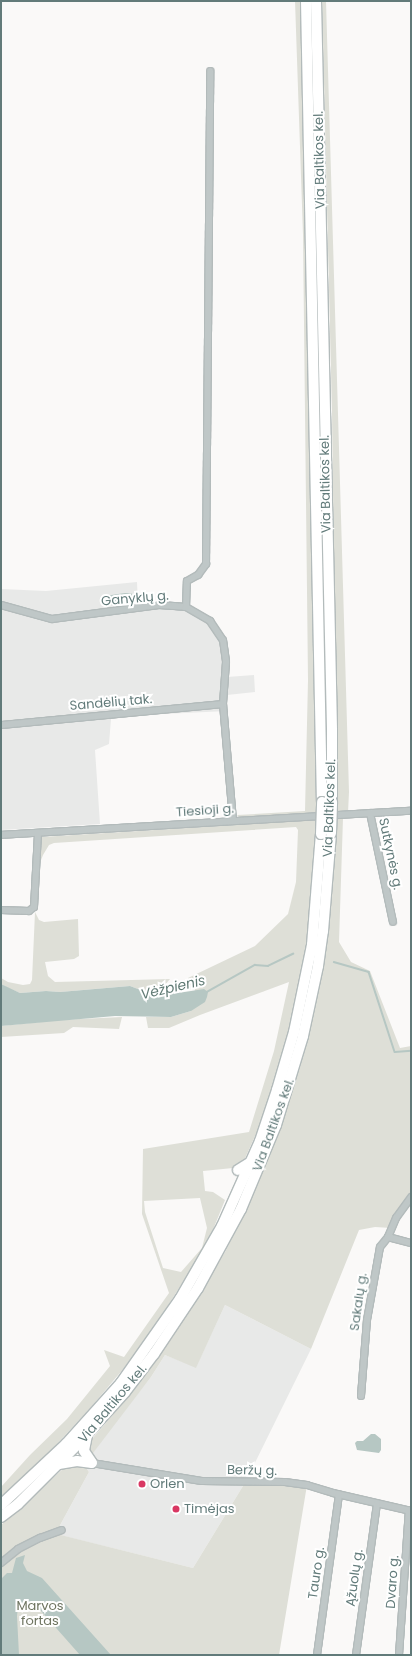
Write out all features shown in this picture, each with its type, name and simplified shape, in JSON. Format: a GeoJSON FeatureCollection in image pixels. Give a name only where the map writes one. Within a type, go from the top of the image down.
{"type":"FeatureCollection","features":[{"type":"Feature","properties":{"kind":"highway","name":"Via Baltikos kel."},"geometry":{"type":"LineString","coordinates":[[306,1],[327,802]]}},
{"type":"Feature","properties":{"kind":"highway","name":"Via Baltikos kel."},"geometry":{"type":"LineString","coordinates":[[1,1517],[59,1464],[87,1435],[154,1354],[186,1307],[227,1238],[263,1158],[295,1064],[313,989],[323,931],[327,802],[332,731],[316,1]]}},
{"type":"Feature","properties":{"kind":"highway","name":"Via Baltikos kel."},"geometry":{"type":"LineString","coordinates":[[1,1505],[66,1444],[121,1382],[180,1299],[209,1252],[233,1204],[251,1162],[277,1090],[304,986],[326,833]]}},
{"type":"Feature","properties":{"kind":"highway"},"geometry":{"type":"LineString","coordinates":[[238,1170],[251,1162]]}},
{"type":"Feature","properties":{"kind":"highway"},"geometry":{"type":"LineString","coordinates":[[228,1191],[233,1204]]}},
{"type":"Feature","properties":{"kind":"highway"},"geometry":{"type":"LineString","coordinates":[[87,1435],[84,1451],[92,1463]]}},
{"type":"Feature","properties":{"kind":"highway"},"geometry":{"type":"LineString","coordinates":[[59,1464],[77,1461],[92,1463]]}},
{"type":"Feature","properties":{"kind":"street"},"geometry":{"type":"LineString","coordinates":[[186,607],[187,581],[198,574],[206,564],[210,71]]}},
{"type":"Feature","properties":{"kind":"street","name":"Ganyklų g."},"geometry":{"type":"LineString","coordinates":[[1,605],[52,619],[159,605],[186,607],[210,621],[223,640],[226,662],[224,704],[233,820]]}},
{"type":"Feature","properties":{"kind":"street","name":"Sandėlių tak."},"geometry":{"type":"LineString","coordinates":[[1,725],[224,704]]}},
{"type":"Feature","properties":{"kind":"street","name":"Tiesioji g."},"geometry":{"type":"LineString","coordinates":[[1,835],[233,820],[411,811]]}},
{"type":"Feature","properties":{"kind":"street","name":"Sutkynės g."},"geometry":{"type":"LineString","coordinates":[[370,813],[393,922]]}},
{"type":"Feature","properties":{"kind":"street"},"geometry":{"type":"LineString","coordinates":[[1,910],[29,911],[32,909],[38,833]]}},
{"type":"Feature","properties":{"kind":"street","name":"Sakalų g."},"geometry":{"type":"LineString","coordinates":[[361,1396],[370,1298],[380,1247],[388,1237],[396,1218],[411,1197]]}},
{"type":"Feature","properties":{"kind":"street"},"geometry":{"type":"LineString","coordinates":[[388,1237],[411,1243]]}},
{"type":"Feature","properties":{"kind":"street","name":"Beržų g."},"geometry":{"type":"LineString","coordinates":[[92,1463],[202,1481],[285,1482],[307,1485],[339,1495],[410,1511]]}},
{"type":"Feature","properties":{"kind":"street","name":"Tauro g."},"geometry":{"type":"LineString","coordinates":[[318,1655],[339,1495]]}},
{"type":"Feature","properties":{"kind":"street","name":"Ąžuolų g."},"geometry":{"type":"LineString","coordinates":[[356,1655],[377,1503]]}},
{"type":"Feature","properties":{"kind":"street","name":"Dvaro g."},"geometry":{"type":"LineString","coordinates":[[399,1655],[410,1511]]}},
{"type":"Feature","properties":{"kind":"street"},"geometry":{"type":"LineString","coordinates":[[1,1563],[18,1549],[40,1538],[62,1530]]}},
{"type":"Feature","properties":{"kind":"shaded area"},"geometry":{"type":"Polygon","coordinates":[[[137,582],[138,604],[173,603],[189,607],[222,633],[227,677],[254,675],[255,692],[227,695],[227,711],[142,715],[111,719],[109,744],[95,750],[100,824],[1,830],[1,589],[46,591],[137,582]]]}},
{"type":"Feature","properties":{"kind":"shaded area"},"geometry":{"type":"Polygon","coordinates":[[[125,593],[136,594],[136,599],[124,604],[108,605],[105,603],[105,596],[125,593]]]}},
{"type":"Feature","properties":{"kind":"shaded area"},"geometry":{"type":"Polygon","coordinates":[[[1,984],[20,993],[46,991],[60,992],[130,986],[146,992],[158,993],[178,993],[204,989],[208,992],[205,1002],[191,1011],[171,1017],[115,1016],[1,1026],[1,984]]]}},
{"type":"Feature","properties":{"kind":"shaded area"},"geometry":{"type":"Polygon","coordinates":[[[225,1305],[311,1349],[246,1481],[193,1568],[60,1535],[58,1529],[89,1472],[84,1465],[111,1427],[151,1377],[165,1355],[196,1367],[225,1305]]]}},
{"type":"Feature","properties":{"kind":"shaded area"},"geometry":{"type":"Polygon","coordinates":[[[371,1434],[375,1434],[381,1439],[381,1450],[379,1453],[357,1450],[355,1443],[357,1441],[363,1441],[371,1434]]]}},
{"type":"Feature","properties":{"kind":"shaded area"},"geometry":{"type":"Polygon","coordinates":[[[25,1555],[23,1563],[27,1571],[42,1578],[111,1655],[80,1655],[34,1603],[25,1602],[18,1607],[19,1655],[1,1655],[1,1579],[7,1573],[12,1573],[16,1558],[25,1555]]]}},
{"type":"Feature","properties":{"kind":"green space"},"geometry":{"type":"Polygon","coordinates":[[[295,1],[301,1],[317,718],[316,815],[240,818],[237,815],[305,811],[308,680],[303,235],[295,1]]]}},
{"type":"Feature","properties":{"kind":"green space"},"geometry":{"type":"Polygon","coordinates":[[[310,1],[313,1],[328,796],[325,796],[324,635],[310,1]]]}},
{"type":"Feature","properties":{"kind":"green space"},"geometry":{"type":"Polygon","coordinates":[[[322,1],[326,1],[349,792],[348,813],[337,814],[332,413],[322,1]]]}},
{"type":"Feature","properties":{"kind":"green space"},"geometry":{"type":"Polygon","coordinates":[[[343,818],[339,942],[351,962],[370,971],[400,1048],[411,1046],[411,1197],[391,1228],[375,1227],[359,1230],[311,1349],[225,1305],[196,1368],[165,1355],[151,1377],[90,1457],[87,1445],[111,1417],[172,1338],[225,1252],[257,1186],[273,1146],[300,1067],[319,989],[332,894],[337,819],[343,818]]]}},
{"type":"Feature","properties":{"kind":"green space"},"geometry":{"type":"Polygon","coordinates":[[[316,820],[308,934],[302,970],[285,1046],[260,1125],[242,1165],[233,1168],[203,1171],[205,1191],[213,1192],[225,1200],[208,1242],[159,1320],[124,1368],[58,1443],[1,1498],[1,1487],[30,1455],[67,1419],[110,1366],[104,1350],[124,1357],[169,1293],[142,1214],[143,1149],[249,1132],[274,1051],[289,982],[169,1028],[148,1028],[146,1017],[171,1017],[191,1011],[195,989],[190,990],[188,978],[255,946],[288,914],[296,882],[298,830],[296,827],[54,843],[49,845],[38,868],[39,839],[41,837],[316,820]],[[200,1198],[144,1201],[145,1212],[163,1268],[181,1272],[202,1248],[207,1228],[200,1198]]]}},
{"type":"Feature","properties":{"kind":"green space"},"geometry":{"type":"Polygon","coordinates":[[[35,912],[39,920],[44,922],[78,919],[79,956],[74,959],[45,962],[48,976],[55,982],[170,979],[158,993],[146,992],[130,986],[60,992],[46,991],[20,993],[8,988],[1,984],[1,978],[8,982],[23,985],[30,984],[32,980],[35,912]]]}},
{"type":"Feature","properties":{"kind":"green space"},"geometry":{"type":"Polygon","coordinates":[[[122,1017],[119,1029],[73,1027],[64,1033],[1,1037],[1,1026],[59,1020],[122,1017]]]}},
{"type":"Feature","properties":{"kind":"green space","name":"Marvos fortas"},"geometry":{"type":"Polygon","coordinates":[[[84,1465],[89,1472],[58,1529],[61,1535],[193,1568],[246,1481],[307,1485],[279,1655],[1,1655],[1,1525],[65,1467],[84,1465]]]}},
{"type":"Feature","properties":{"kind":"waterway","name":"Vėžpienis"},"geometry":{"type":"LineString","coordinates":[[207,992],[255,965],[268,966],[293,954]]}},
{"type":"Feature","properties":{"kind":"waterway","name":"Vėžpienis"},"geometry":{"type":"LineString","coordinates":[[334,962],[369,972],[395,1052],[411,1051]]}},
{"type":"Feature","properties":{"kind":"place","name":"Orlen"},"geometry":{"type":"Point","coordinates":[142,1484]}},
{"type":"Feature","properties":{"kind":"place","name":"Timėjas"},"geometry":{"type":"Point","coordinates":[176,1509]}}]}
